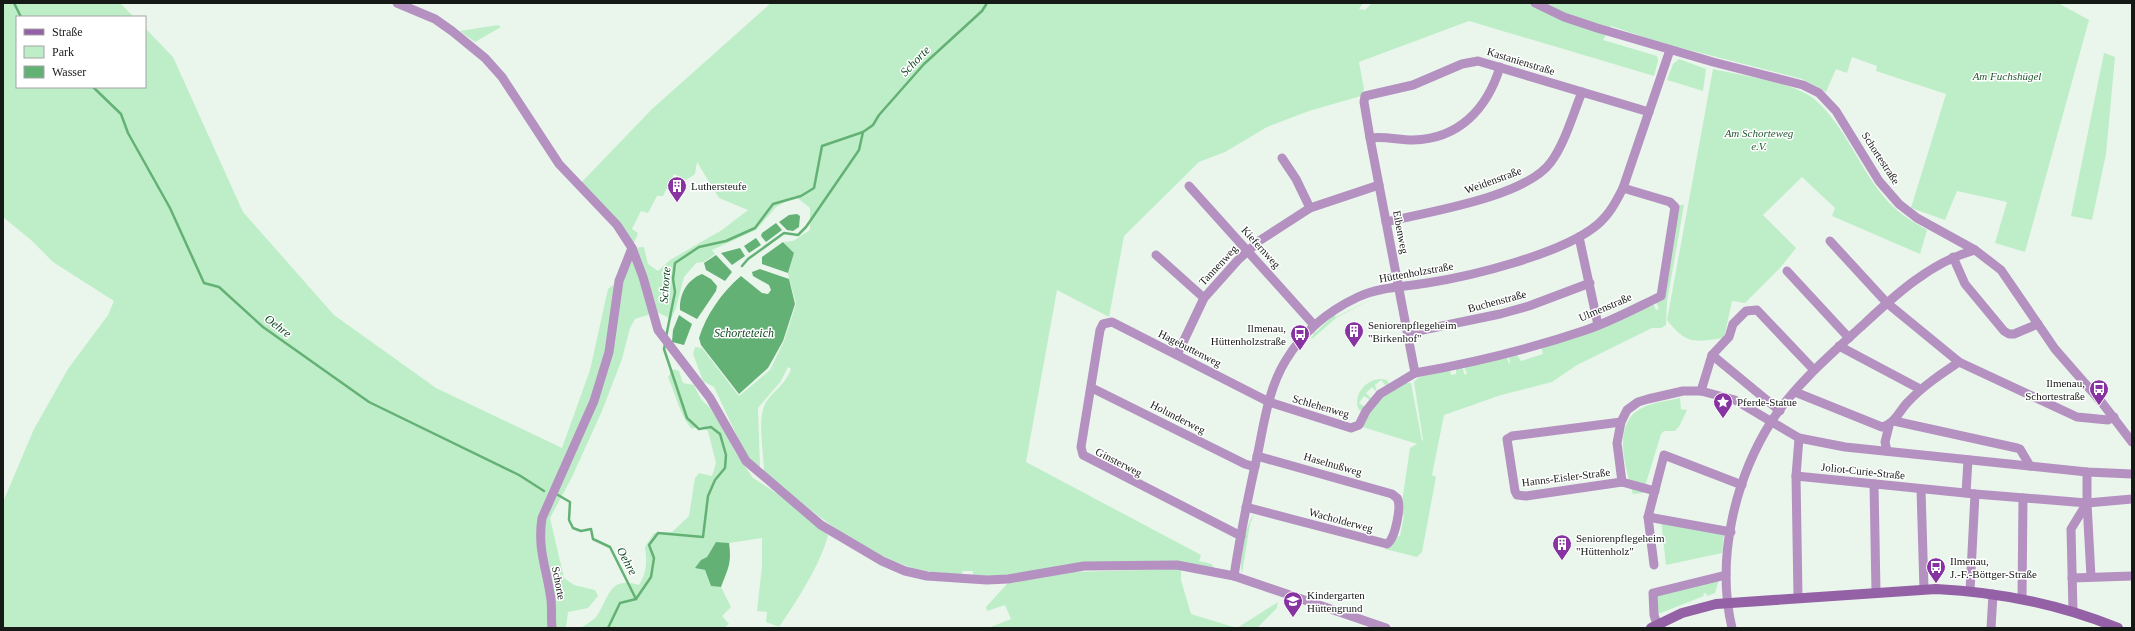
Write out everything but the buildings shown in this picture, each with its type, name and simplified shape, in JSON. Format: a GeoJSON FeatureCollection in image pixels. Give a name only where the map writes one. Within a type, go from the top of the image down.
{"type":"FeatureCollection","features":[{"type":"Feature","properties":{"kind":"street"},"geometry":{"type":"LineString","coordinates":[[397,3],[435,19],[485,58],[502,77],[559,164],[578,186],[606,211],[632,248],[643,277],[658,330],[710,398],[746,461],[758,473],[791,498],[821,526],[882,561],[905,571],[927,576],[987,580],[1008,579],[1084,566],[1177,566],[1234,576],[1386,628]]}},
{"type":"Feature","properties":{"kind":"street","name":"Schortestraße"},"geometry":{"type":"LineString","coordinates":[[1535,3],[1583,23],[1670,50],[1802,85],[1819,93],[1836,111],[1880,181],[1896,201],[1917,218],[1975,250],[2001,270],[2055,350],[2114,417],[2132,442]]}},
{"type":"Feature","properties":{"kind":"street","name":"Hüttenholzstraße"},"geometry":{"type":"LineString","coordinates":[[1234,576],[1254,467],[1269,402],[1275,383],[1287,359],[1314,325],[1340,306],[1358,297],[1399,287],[1454,278],[1492,269],[1548,250],[1579,237],[1598,224],[1607,215],[1623,188],[1670,50]]}},
{"type":"Feature","properties":{"kind":"street","name":"Kastanienstraße"},"geometry":{"type":"LineString","coordinates":[[1365,96],[1413,85],[1467,62],[1482,62],[1649,112]]}},
{"type":"Feature","properties":{"kind":"street"},"geometry":{"type":"LineString","coordinates":[[1370,138],[1382,136],[1412,140],[1425,139],[1446,134],[1477,112],[1494,87],[1500,67]]}},
{"type":"Feature","properties":{"kind":"street","name":"Weidenstraße"},"geometry":{"type":"LineString","coordinates":[[1386,222],[1473,201],[1507,190],[1535,177],[1546,168],[1555,156],[1582,92]]}},
{"type":"Feature","properties":{"kind":"street","name":"Eibenweg"},"geometry":{"type":"LineString","coordinates":[[1365,96],[1364,102],[1370,138],[1415,373]]}},
{"type":"Feature","properties":{"kind":"street"},"geometry":{"type":"LineString","coordinates":[[1282,158],[1296,179],[1310,208]]}},
{"type":"Feature","properties":{"kind":"street","name":"Tannenweg"},"geometry":{"type":"LineString","coordinates":[[1177,355],[1204,298],[1248,250],[1277,228],[1310,208],[1379,185]]}},
{"type":"Feature","properties":{"kind":"street","name":"Kiefernweg"},"geometry":{"type":"LineString","coordinates":[[1189,186],[1314,325]]}},
{"type":"Feature","properties":{"kind":"street","name":"Ulmenstraße"},"geometry":{"type":"LineString","coordinates":[[1415,373],[1461,365],[1508,354],[1598,325],[1661,296],[1675,207],[1670,202],[1623,188]]}},
{"type":"Feature","properties":{"kind":"street"},"geometry":{"type":"LineString","coordinates":[[1579,237],[1598,325]]}},
{"type":"Feature","properties":{"kind":"street"},"geometry":{"type":"LineString","coordinates":[[1830,241],[1887,302],[1959,362],[2077,417],[2108,420],[2114,417]]}},
{"type":"Feature","properties":{"kind":"street","name":"Schorte"},"geometry":{"type":"LineString","coordinates":[[552,628],[551,600],[540,543],[542,518],[594,401],[608,352],[619,281],[632,248]]}},
{"type":"Feature","properties":{"kind":"street"},"geometry":{"type":"LineString","coordinates":[[1732,628],[1726,603],[1726,576],[1731,532],[1742,485],[1758,446],[1772,421],[1814,370],[1887,302],[1952,257],[1975,250]]}},
{"type":"Feature","properties":{"kind":"street","name":"Tannenweg"},"geometry":{"type":"LineString","coordinates":[[1156,256],[1204,298]]}},
{"type":"Feature","properties":{"kind":"street"},"geometry":{"type":"LineString","coordinates":[[1952,257],[1965,284],[2004,331],[2009,334],[2014,334],[2038,324]]}},
{"type":"Feature","properties":{"kind":"street"},"geometry":{"type":"LineString","coordinates":[[1787,271],[1849,338]]}},
{"type":"Feature","properties":{"kind":"street","name":"Buchenstraße"},"geometry":{"type":"LineString","coordinates":[[1408,333],[1515,310],[1590,283]]}},
{"type":"Feature","properties":{"kind":"street"},"geometry":{"type":"LineString","coordinates":[[1701,391],[1712,355],[1729,338],[1733,324],[1746,311],[1758,310],[1814,370]]}},
{"type":"Feature","properties":{"kind":"street","name":"Hagebuttenweg"},"geometry":{"type":"LineString","coordinates":[[1101,326],[1106,322],[1112,322],[1269,402]]}},
{"type":"Feature","properties":{"kind":"street","name":"Ginsterweg"},"geometry":{"type":"LineString","coordinates":[[1101,326],[1092,388],[1081,447],[1083,455],[1241,536]]}},
{"type":"Feature","properties":{"kind":"street"},"geometry":{"type":"LineString","coordinates":[[1839,346],[1920,389]]}},
{"type":"Feature","properties":{"kind":"street"},"geometry":{"type":"LineString","coordinates":[[1712,355],[1780,411]]}},
{"type":"Feature","properties":{"kind":"street"},"geometry":{"type":"LineString","coordinates":[[1887,451],[1885,442],[1891,423],[1920,389],[1959,362]]}},
{"type":"Feature","properties":{"kind":"street","name":"Schlehenweg"},"geometry":{"type":"LineString","coordinates":[[1269,402],[1354,428],[1359,425],[1366,411],[1380,394],[1415,373]]}},
{"type":"Feature","properties":{"kind":"street","name":"Holunderweg"},"geometry":{"type":"LineString","coordinates":[[1092,388],[1245,464],[1254,467]]}},
{"type":"Feature","properties":{"kind":"street","name":"Hanns-Eisler-Straße"},"geometry":{"type":"LineString","coordinates":[[1622,482],[1617,443],[1621,422],[1627,410],[1638,402],[1648,398],[1683,391],[1701,391],[1735,400],[1772,421]]}},
{"type":"Feature","properties":{"kind":"street"},"geometry":{"type":"LineString","coordinates":[[1795,392],[1877,426],[1891,423],[2017,448],[2020,449],[2030,466]]}},
{"type":"Feature","properties":{"kind":"street","name":"Joliot-Curie-Straße"},"geometry":{"type":"LineString","coordinates":[[1772,421],[1799,438],[1845,447],[2087,472],[2132,474]]}},
{"type":"Feature","properties":{"kind":"street","name":"Hanns-Eisler-Straße"},"geometry":{"type":"LineString","coordinates":[[1621,422],[1512,436],[1507,439],[1515,491],[1517,494],[1526,496],[1622,482],[1655,491]]}},
{"type":"Feature","properties":{"kind":"street"},"geometry":{"type":"LineString","coordinates":[[1798,597],[1796,476],[1799,438]]}},
{"type":"Feature","properties":{"kind":"street"},"geometry":{"type":"LineString","coordinates":[[1654,565],[1648,517],[1664,455],[1742,485]]}},
{"type":"Feature","properties":{"kind":"street","name":"Haselnußweg"},"geometry":{"type":"LineString","coordinates":[[1257,456],[1392,494],[1400,502]]}},
{"type":"Feature","properties":{"kind":"street"},"geometry":{"type":"LineString","coordinates":[[1968,460],[1970,493],[1970,591]]}},
{"type":"Feature","properties":{"kind":"street"},"geometry":{"type":"LineString","coordinates":[[2087,472],[2091,577]]}},
{"type":"Feature","properties":{"kind":"street","name":"Joliot-Curie-Straße"},"geometry":{"type":"LineString","coordinates":[[1796,476],[1921,489],[2087,503],[2132,499]]}},
{"type":"Feature","properties":{"kind":"street"},"geometry":{"type":"LineString","coordinates":[[1874,484],[1876,592]]}},
{"type":"Feature","properties":{"kind":"street"},"geometry":{"type":"LineString","coordinates":[[1921,489],[1924,589]]}},
{"type":"Feature","properties":{"kind":"street"},"geometry":{"type":"LineString","coordinates":[[2022,599],[2023,498]]}},
{"type":"Feature","properties":{"kind":"street","name":"Wacholderweg"},"geometry":{"type":"LineString","coordinates":[[1246,507],[1387,544],[1392,539],[1400,502]]}},
{"type":"Feature","properties":{"kind":"street"},"geometry":{"type":"LineString","coordinates":[[2073,611],[2071,529],[2087,503]]}},
{"type":"Feature","properties":{"kind":"street"},"geometry":{"type":"LineString","coordinates":[[1648,517],[1731,532]]}},
{"type":"Feature","properties":{"kind":"street"},"geometry":{"type":"LineString","coordinates":[[1726,576],[1653,592],[1654,626],[1700,607],[1726,603],[1924,589],[1970,591],[2022,599],[2073,611],[2118,628]]}},
{"type":"Feature","properties":{"kind":"street"},"geometry":{"type":"LineString","coordinates":[[2072,578],[2132,576]]}},
{"type":"Feature","properties":{"kind":"street"},"geometry":{"type":"LineString","coordinates":[[1991,628],[1993,594]]}},
{"type":"Feature","properties":{"kind":"green space","name":"Am Fuchshügel"},"geometry":{"type":"Polygon","coordinates":[[[3,3],[120,3],[133,16],[16,16],[16,88],[146,88],[146,29],[173,57],[243,212],[334,315],[436,388],[562,448],[590,370],[608,289],[619,281],[632,248],[578,186],[652,109],[771,3],[1363,3],[1359,9],[1365,10],[1372,3],[2058,3],[2089,20],[2025,252],[1995,243],[2007,202],[1957,191],[1945,220],[1911,208],[1946,94],[1876,71],[1877,66],[1852,57],[1847,73],[1836,69],[1826,92],[1802,79],[1662,43],[1611,26],[1603,40],[1657,56],[1658,61],[1654,76],[1469,21],[1359,62],[1364,89],[1361,96],[1309,111],[1267,127],[1225,152],[1199,162],[1124,236],[1109,317],[1057,290],[1026,462],[1201,555],[1199,561],[1212,564],[1215,570],[1090,562],[1007,575],[973,577],[973,571],[963,571],[961,575],[920,570],[887,558],[849,537],[831,525],[764,472],[761,419],[768,399],[786,380],[791,369],[788,367],[781,381],[758,408],[760,467],[756,468],[744,451],[714,387],[703,381],[693,354],[695,347],[702,348],[739,396],[770,370],[784,341],[796,304],[788,274],[794,253],[784,242],[793,241],[810,230],[810,208],[795,196],[776,207],[756,230],[712,250],[715,254],[704,262],[696,263],[684,277],[676,308],[671,319],[657,312],[635,319],[630,328],[622,359],[602,411],[572,477],[550,518],[564,578],[574,585],[595,590],[598,596],[588,608],[568,612],[566,628],[3,628],[3,502],[34,429],[68,369],[108,315],[114,301],[53,262],[31,240],[3,217],[3,3]],[[697,162],[695,174],[686,180],[674,174],[663,196],[657,196],[648,213],[641,211],[632,229],[638,233],[632,248],[644,247],[648,264],[658,271],[670,260],[722,230],[748,210],[719,198],[697,162]]]}},
{"type":"Feature","properties":{"kind":"green space"},"geometry":{"type":"Polygon","coordinates":[[[498,25],[501,27],[475,42],[460,31],[498,25]]]}},
{"type":"Feature","properties":{"kind":"green space"},"geometry":{"type":"Polygon","coordinates":[[[2104,53],[2115,57],[2106,154],[2092,220],[2071,216],[2104,53]]]}},
{"type":"Feature","properties":{"kind":"green space"},"geometry":{"type":"Polygon","coordinates":[[[1679,59],[1706,69],[1703,91],[1667,80],[1673,64],[1679,59]]]}},
{"type":"Feature","properties":{"kind":"green space","name":"Am Schorteweg e.V."},"geometry":{"type":"Polygon","coordinates":[[[1713,69],[1777,83],[1801,91],[1810,96],[1821,106],[1841,130],[1884,197],[1893,207],[1927,230],[1920,254],[1832,216],[1835,208],[1802,177],[1763,215],[1796,248],[1780,268],[1745,303],[1732,301],[1724,338],[1698,341],[1686,338],[1680,334],[1667,320],[1713,69]]]}},
{"type":"Feature","properties":{"kind":"green space"},"geometry":{"type":"Polygon","coordinates":[[[1677,205],[1684,205],[1667,302],[1666,325],[1661,328],[1652,328],[1577,365],[1552,382],[1501,395],[1444,415],[1432,475],[1436,477],[1422,552],[1417,557],[1385,549],[1395,537],[1400,536],[1404,515],[1400,515],[1410,448],[1417,444],[1363,427],[1370,411],[1375,405],[1391,391],[1406,383],[1411,383],[1422,441],[1414,382],[1419,377],[1450,370],[1451,375],[1456,374],[1456,369],[1462,367],[1465,375],[1467,373],[1464,367],[1507,357],[1509,364],[1509,356],[1517,355],[1521,361],[1543,354],[1541,347],[1653,303],[1656,310],[1659,309],[1656,302],[1677,205]]]}},
{"type":"Feature","properties":{"kind":"green space"},"geometry":{"type":"Polygon","coordinates":[[[1376,297],[1336,318],[1312,339],[1311,338],[1314,334],[1312,333],[1316,332],[1334,315],[1336,317],[1376,297]]]}},
{"type":"Feature","properties":{"kind":"green space"},"geometry":{"type":"Polygon","coordinates":[[[673,369],[679,371],[683,383],[694,385],[701,399],[710,408],[724,429],[735,452],[753,478],[787,500],[828,535],[825,546],[814,570],[779,627],[766,622],[767,612],[757,611],[762,566],[762,538],[729,543],[716,542],[698,569],[705,570],[711,586],[721,587],[731,607],[722,616],[729,624],[724,628],[581,628],[597,616],[608,595],[616,585],[629,583],[639,585],[644,576],[646,567],[645,547],[654,533],[672,532],[689,516],[695,478],[699,473],[712,476],[716,463],[708,431],[699,426],[692,429],[688,424],[678,405],[668,377],[673,369]]]}},
{"type":"Feature","properties":{"kind":"green space"},"geometry":{"type":"Polygon","coordinates":[[[1381,379],[1387,380],[1389,384],[1386,386],[1381,380],[1375,385],[1377,392],[1372,387],[1366,393],[1371,398],[1370,400],[1364,396],[1359,403],[1365,407],[1362,411],[1359,410],[1357,399],[1362,389],[1370,382],[1381,379]]]}},
{"type":"Feature","properties":{"kind":"green space"},"geometry":{"type":"Polygon","coordinates":[[[1680,398],[1681,409],[1687,410],[1680,425],[1675,431],[1664,431],[1661,434],[1643,493],[1633,494],[1624,459],[1624,434],[1627,423],[1633,414],[1648,405],[1680,398]]]}},
{"type":"Feature","properties":{"kind":"green space"},"geometry":{"type":"Polygon","coordinates":[[[1254,515],[1250,524],[1242,573],[1241,561],[1244,542],[1248,525],[1254,515]]]}},
{"type":"Feature","properties":{"kind":"green space"},"geometry":{"type":"Polygon","coordinates":[[[1661,520],[1724,533],[1722,553],[1666,565],[1661,520]]]}},
{"type":"Feature","properties":{"kind":"green space"},"geometry":{"type":"Polygon","coordinates":[[[1181,569],[1181,580],[1191,614],[1237,628],[988,628],[1011,619],[1005,605],[987,611],[986,607],[1007,584],[1013,581],[1071,572],[1181,569]]]}},
{"type":"Feature","properties":{"kind":"green space"},"geometry":{"type":"Polygon","coordinates":[[[1719,580],[1715,593],[1707,596],[1706,593],[1703,594],[1704,596],[1658,614],[1656,595],[1719,580]]]}},
{"type":"Feature","properties":{"kind":"green space"},"geometry":{"type":"Polygon","coordinates":[[[1278,602],[1277,608],[1257,628],[1237,628],[1278,602]]]}},
{"type":"Feature","properties":{"kind":"water"},"geometry":{"type":"Polygon","coordinates":[[[797,214],[800,216],[799,227],[793,231],[787,230],[779,222],[789,215],[797,214]]]}},
{"type":"Feature","properties":{"kind":"water"},"geometry":{"type":"Polygon","coordinates":[[[776,223],[782,230],[766,242],[761,236],[762,233],[776,223]]]}},
{"type":"Feature","properties":{"kind":"water"},"geometry":{"type":"Polygon","coordinates":[[[756,238],[761,245],[749,253],[744,246],[756,238]]]}},
{"type":"Feature","properties":{"kind":"water"},"geometry":{"type":"Polygon","coordinates":[[[783,242],[794,253],[788,273],[762,264],[762,257],[783,242]]]}},
{"type":"Feature","properties":{"kind":"water"},"geometry":{"type":"Polygon","coordinates":[[[740,248],[745,256],[732,265],[721,253],[740,248]]]}},
{"type":"Feature","properties":{"kind":"water"},"geometry":{"type":"Polygon","coordinates":[[[716,255],[732,272],[725,281],[706,270],[704,263],[716,255]]]}},
{"type":"Feature","properties":{"kind":"water","name":"Schorteteich"},"geometry":{"type":"Polygon","coordinates":[[[760,269],[789,279],[795,304],[783,341],[768,368],[739,394],[701,345],[699,338],[710,312],[727,289],[741,276],[762,293],[768,294],[771,290],[769,285],[753,276],[752,272],[760,269]]]}},
{"type":"Feature","properties":{"kind":"water"},"geometry":{"type":"Polygon","coordinates":[[[702,274],[711,279],[717,286],[716,291],[697,319],[680,310],[680,304],[685,288],[692,280],[702,274]]]}},
{"type":"Feature","properties":{"kind":"water"},"geometry":{"type":"Polygon","coordinates":[[[679,315],[692,324],[684,345],[672,342],[673,330],[679,315]]]}},
{"type":"Feature","properties":{"kind":"water"},"geometry":{"type":"Polygon","coordinates":[[[716,542],[729,543],[730,550],[729,566],[721,587],[711,586],[705,570],[695,568],[701,560],[707,557],[716,542]]]}},
{"type":"Feature","properties":{"kind":"waterway","name":"Oehre"},"geometry":{"type":"LineString","coordinates":[[14,3],[20,16]]}},
{"type":"Feature","properties":{"kind":"waterway","name":"Schorte"},"geometry":{"type":"LineString","coordinates":[[666,337],[675,292],[673,279],[675,263],[699,247],[726,241],[755,228],[773,204],[801,196],[814,188],[822,146],[863,132],[873,125],[879,115],[924,64],[982,11],[987,3]]}},
{"type":"Feature","properties":{"kind":"waterway","name":"Oehre"},"geometry":{"type":"LineString","coordinates":[[94,88],[121,114],[128,133],[170,208],[204,283],[219,287],[263,327],[369,402],[519,475],[544,491]]}},
{"type":"Feature","properties":{"kind":"waterway"},"geometry":{"type":"LineString","coordinates":[[742,266],[748,259],[784,233],[798,235],[806,227],[859,150],[863,132]]}},
{"type":"Feature","properties":{"kind":"waterway","name":"Schorte"},"geometry":{"type":"LineString","coordinates":[[608,628],[620,603],[636,599],[651,577],[654,558],[649,545],[658,533],[703,537],[708,496],[715,480],[725,468],[726,455],[720,434],[711,427],[699,429],[687,418],[664,349],[665,344]]}},
{"type":"Feature","properties":{"kind":"waterway","name":"Oehre"},"geometry":{"type":"LineString","coordinates":[[558,495],[570,502],[569,520],[573,528],[581,531],[591,529],[593,539],[610,547],[636,599]]}},
{"type":"Feature","properties":{"kind":"place","name":"Luthersteufe"},"geometry":{"type":"Point","coordinates":[677,203]}},
{"type":"Feature","properties":{"kind":"place","name":"Seniorenpflegeheim \"Birkenhof\""},"geometry":{"type":"Point","coordinates":[1354,348]}},
{"type":"Feature","properties":{"kind":"place","name":"Ilmenau, Hüttenholzstraße"},"geometry":{"type":"Point","coordinates":[1300,351]}},
{"type":"Feature","properties":{"kind":"place","name":"Ilmenau, Schortestraße"},"geometry":{"type":"Point","coordinates":[2099,406]}},
{"type":"Feature","properties":{"kind":"place","name":"Pferde-Statue"},"geometry":{"type":"Point","coordinates":[1723,419]}},
{"type":"Feature","properties":{"kind":"place","name":"Seniorenpflegeheim \"Hüttenholz\""},"geometry":{"type":"Point","coordinates":[1562,561]}},
{"type":"Feature","properties":{"kind":"place","name":"Ilmenau, J.-F.-Böttger-Straße"},"geometry":{"type":"Point","coordinates":[1936,584]}},
{"type":"Feature","properties":{"kind":"place","name":"Kindergarten Hüttengrund"},"geometry":{"type":"Point","coordinates":[1293,618]}}]}
